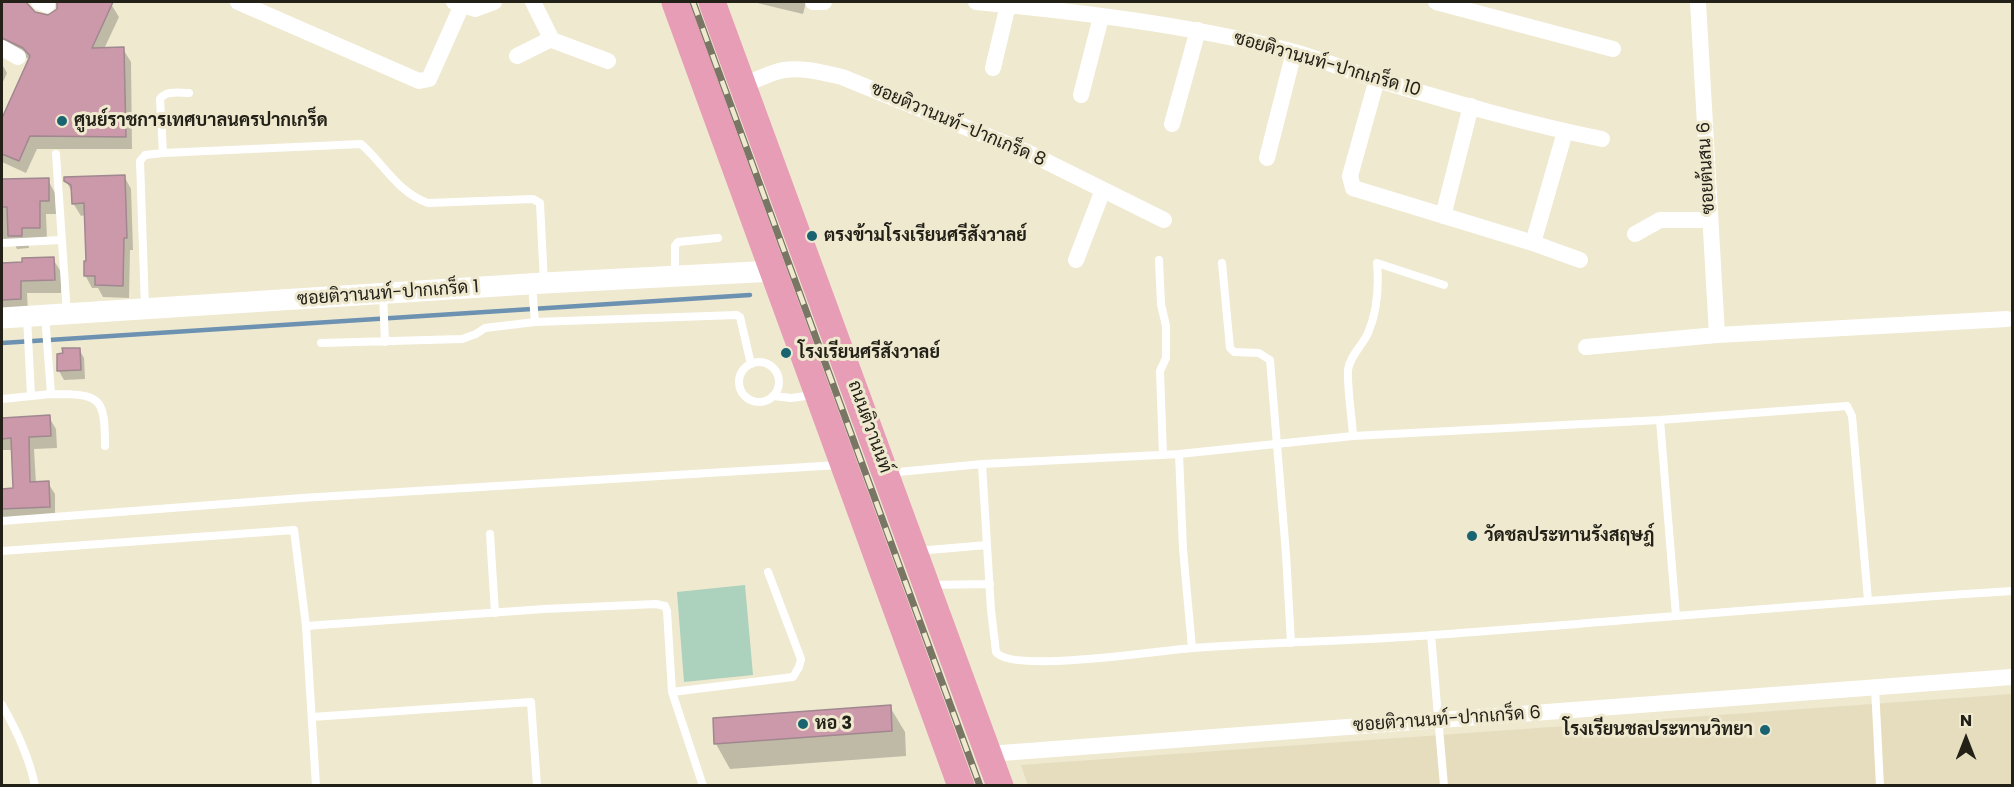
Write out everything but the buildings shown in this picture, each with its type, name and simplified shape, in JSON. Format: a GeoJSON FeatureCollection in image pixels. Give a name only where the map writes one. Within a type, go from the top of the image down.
{"type":"FeatureCollection","features":[{"type":"Feature","properties":{"kind":"main road","name":"ถนนติวานนท์"},"geometry":{"type":"LineString","coordinates":[[675,2],[961,786]]}},
{"type":"Feature","properties":{"kind":"main road","name":"ถนนติวานนท์"},"geometry":{"type":"LineString","coordinates":[[712,2],[1000,786]]}},
{"type":"Feature","properties":{"kind":"main road"},"geometry":{"type":"LineString","coordinates":[[847,472],[886,473]]}},
{"type":"Feature","properties":{"kind":"main road"},"geometry":{"type":"LineString","coordinates":[[926,688],[960,676]]}},
{"type":"Feature","properties":{"kind":"street"},"geometry":{"type":"LineString","coordinates":[[238,2],[419,81],[429,79],[458,3],[475,9],[494,2]]}},
{"type":"Feature","properties":{"kind":"street"},"geometry":{"type":"LineString","coordinates":[[533,2],[550,39],[608,61]]}},
{"type":"Feature","properties":{"kind":"street"},"geometry":{"type":"LineString","coordinates":[[813,2],[824,2]]}},
{"type":"Feature","properties":{"kind":"street","name":"ซอยติวานนท์-ปากเกร็ด 10"},"geometry":{"type":"LineString","coordinates":[[976,2],[1198,30],[1294,52],[1471,106],[1564,132],[1602,140]]}},
{"type":"Feature","properties":{"kind":"street"},"geometry":{"type":"LineString","coordinates":[[1436,2],[1613,49]]}},
{"type":"Feature","properties":{"kind":"street","name":"ซอยต้นสน 6"},"geometry":{"type":"LineString","coordinates":[[1698,2],[1717,335]]}},
{"type":"Feature","properties":{"kind":"street"},"geometry":{"type":"LineString","coordinates":[[993,68],[1008,5]]}},
{"type":"Feature","properties":{"kind":"street"},"geometry":{"type":"LineString","coordinates":[[1081,95],[1101,17]]}},
{"type":"Feature","properties":{"kind":"street"},"geometry":{"type":"LineString","coordinates":[[1172,124],[1198,30]]}},
{"type":"Feature","properties":{"kind":"street"},"geometry":{"type":"LineString","coordinates":[[517,56],[550,39]]}},
{"type":"Feature","properties":{"kind":"street"},"geometry":{"type":"LineString","coordinates":[[2,48],[18,57]]}},
{"type":"Feature","properties":{"kind":"street"},"geometry":{"type":"LineString","coordinates":[[1267,158],[1294,52]]}},
{"type":"Feature","properties":{"kind":"street","name":"ซอยติวานนท์-ปากเกร็ด 8"},"geometry":{"type":"LineString","coordinates":[[744,85],[782,70],[791,69],[842,77],[1029,153],[1164,220]]}},
{"type":"Feature","properties":{"kind":"street"},"geometry":{"type":"LineString","coordinates":[[1377,79],[1350,176],[1351,185],[1357,191],[1533,243],[1580,261]]}},
{"type":"Feature","properties":{"kind":"street"},"geometry":{"type":"LineString","coordinates":[[1443,216],[1471,106]]}},
{"type":"Feature","properties":{"kind":"street"},"geometry":{"type":"LineString","coordinates":[[1533,243],[1564,132]]}},
{"type":"Feature","properties":{"kind":"street"},"geometry":{"type":"LineString","coordinates":[[1076,260],[1103,190]]}},
{"type":"Feature","properties":{"kind":"street"},"geometry":{"type":"LineString","coordinates":[[1635,234],[1660,220],[1710,220]]}},
{"type":"Feature","properties":{"kind":"street","name":"ซอยติวานนท์-ปากเกร็ด 1"},"geometry":{"type":"LineString","coordinates":[[2,318],[675,275],[775,271]]}},
{"type":"Feature","properties":{"kind":"street"},"geometry":{"type":"LineString","coordinates":[[1586,347],[1717,335],[2007,319]]}},
{"type":"Feature","properties":{"kind":"street","name":"ซอยติวานนท์-ปากเกร็ด 6"},"geometry":{"type":"LineString","coordinates":[[988,754],[1439,713],[2013,677]]}},
{"type":"Feature","properties":{"kind":"lane"},"geometry":{"type":"LineString","coordinates":[[163,153],[160,99],[168,93],[189,93]]}},
{"type":"Feature","properties":{"kind":"lane"},"geometry":{"type":"LineString","coordinates":[[145,310],[140,161],[145,155],[361,144],[401,188],[428,203],[537,200],[540,203],[535,322]]}},
{"type":"Feature","properties":{"kind":"lane"},"geometry":{"type":"LineString","coordinates":[[56,154],[67,314]]}},
{"type":"Feature","properties":{"kind":"lane"},"geometry":{"type":"LineString","coordinates":[[675,275],[675,246],[678,242],[718,238]]}},
{"type":"Feature","properties":{"kind":"lane"},"geometry":{"type":"LineString","coordinates":[[2,243],[61,240]]}},
{"type":"Feature","properties":{"kind":"lane"},"geometry":{"type":"LineString","coordinates":[[1159,261],[1161,304],[1167,326],[1166,358],[1160,371],[1163,455]]}},
{"type":"Feature","properties":{"kind":"lane"},"geometry":{"type":"LineString","coordinates":[[1222,263],[1230,348],[1234,352],[1259,353],[1270,360],[1291,643]]}},
{"type":"Feature","properties":{"kind":"lane"},"geometry":{"type":"LineString","coordinates":[[1353,436],[1348,369],[1353,355],[1367,335],[1372,322],[1379,281],[1377,263],[1444,285]]}},
{"type":"Feature","properties":{"kind":"lane"},"geometry":{"type":"LineString","coordinates":[[383,293],[385,342]]}},
{"type":"Feature","properties":{"kind":"lane"},"geometry":{"type":"LineString","coordinates":[[321,343],[462,339],[486,328],[535,322],[737,315],[740,317],[751,364]]}},
{"type":"Feature","properties":{"kind":"lane"},"geometry":{"type":"LineString","coordinates":[[36,316],[51,394]]}},
{"type":"Feature","properties":{"kind":"lane"},"geometry":{"type":"LineString","coordinates":[[31,396],[36,316]]}},
{"type":"Feature","properties":{"kind":"lane"},"geometry":{"type":"LineString","coordinates":[[751,364],[767,364],[779,375],[778,389],[768,399],[753,401],[741,390],[738,383],[740,376],[744,368],[751,364]]}},
{"type":"Feature","properties":{"kind":"lane"},"geometry":{"type":"LineString","coordinates":[[2,399],[51,394],[82,394],[90,397],[99,405],[105,420],[105,446]]}},
{"type":"Feature","properties":{"kind":"lane"},"geometry":{"type":"LineString","coordinates":[[773,396],[791,398],[819,394]]}},
{"type":"Feature","properties":{"kind":"lane"},"geometry":{"type":"LineString","coordinates":[[886,473],[982,464],[1179,454],[1353,436],[1660,420],[1847,406],[1852,416],[1868,600]]}},
{"type":"Feature","properties":{"kind":"lane"},"geometry":{"type":"LineString","coordinates":[[1660,420],[1677,616]]}},
{"type":"Feature","properties":{"kind":"lane"},"geometry":{"type":"LineString","coordinates":[[1179,454],[1183,549],[1192,648]]}},
{"type":"Feature","properties":{"kind":"lane"},"geometry":{"type":"LineString","coordinates":[[982,464],[991,610],[996,652],[998,656],[1006,660],[1027,662],[1062,660],[1192,648],[1431,635],[1868,600],[2013,591]]}},
{"type":"Feature","properties":{"kind":"lane"},"geometry":{"type":"LineString","coordinates":[[2,521],[302,498],[847,472]]}},
{"type":"Feature","properties":{"kind":"lane"},"geometry":{"type":"LineString","coordinates":[[2,551],[294,530],[306,626],[316,786]]}},
{"type":"Feature","properties":{"kind":"lane"},"geometry":{"type":"LineString","coordinates":[[490,534],[495,613]]}},
{"type":"Feature","properties":{"kind":"lane"},"geometry":{"type":"LineString","coordinates":[[914,551],[987,545]]}},
{"type":"Feature","properties":{"kind":"lane"},"geometry":{"type":"LineString","coordinates":[[672,692],[793,677],[801,659],[768,572]]}},
{"type":"Feature","properties":{"kind":"lane"},"geometry":{"type":"LineString","coordinates":[[926,585],[990,584]]}},
{"type":"Feature","properties":{"kind":"lane"},"geometry":{"type":"LineString","coordinates":[[306,626],[656,604],[665,606],[672,692],[703,786]]}},
{"type":"Feature","properties":{"kind":"lane"},"geometry":{"type":"LineString","coordinates":[[1431,635],[1444,786]]}},
{"type":"Feature","properties":{"kind":"lane"},"geometry":{"type":"LineString","coordinates":[[1875,687],[1880,786]]}},
{"type":"Feature","properties":{"kind":"lane"},"geometry":{"type":"LineString","coordinates":[[312,717],[531,702],[537,786]]}},
{"type":"Feature","properties":{"kind":"lane"},"geometry":{"type":"LineString","coordinates":[[2,705],[17,731],[32,770],[34,786]]}},
{"type":"Feature","properties":{"kind":"shaded area","name":"โรงเรียนชลประทานวิทยา"},"geometry":{"type":"Polygon","coordinates":[[[2012,694],[2012,785],[1028,786],[1021,765],[2012,694]]]}},
{"type":"Feature","properties":{"kind":"green space"},"geometry":{"type":"Polygon","coordinates":[[[745,585],[753,675],[684,682],[677,592],[745,585]]]}},
{"type":"Feature","properties":{"kind":"waterway"},"geometry":{"type":"LineString","coordinates":[[2,343],[750,295]]}},
{"type":"Feature","properties":{"kind":"railway"},"geometry":{"type":"LineString","coordinates":[[693,2],[980,786]]}},
{"type":"Feature","properties":{"kind":"place","name":"ศูนย์ราชการเทศบาลนครปากเกร็ด"},"geometry":{"type":"Point","coordinates":[62,121]}},
{"type":"Feature","properties":{"kind":"place","name":"ตรงข้ามโรงเรียนศรีสังวาลย์"},"geometry":{"type":"Point","coordinates":[812,236]}},
{"type":"Feature","properties":{"kind":"place","name":"โรงเรียนศรีสังวาลย์"},"geometry":{"type":"Point","coordinates":[786,353]}},
{"type":"Feature","properties":{"kind":"place","name":"วัดชลประทานรังสฤษฎ์"},"geometry":{"type":"Point","coordinates":[1472,536]}},
{"type":"Feature","properties":{"kind":"place","name":"หอ 3"},"geometry":{"type":"Point","coordinates":[803,724]}},
{"type":"Feature","properties":{"kind":"place","name":"โรงเรียนชลประทานวิทยา"},"geometry":{"type":"Point","coordinates":[1765,730]}}]}
